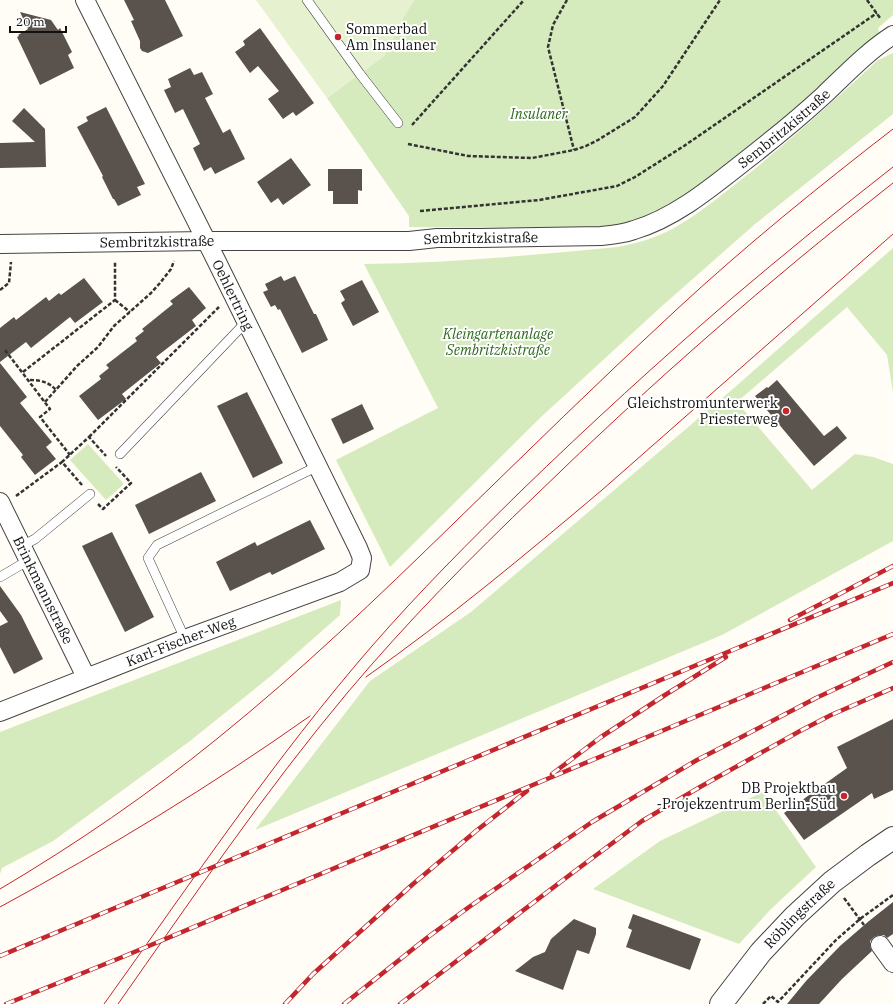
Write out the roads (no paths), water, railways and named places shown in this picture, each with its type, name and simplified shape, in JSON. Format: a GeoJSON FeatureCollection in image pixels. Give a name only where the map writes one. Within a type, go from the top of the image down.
{"type":"FeatureCollection","features":[{"type":"Feature","properties":{"kind":"street","name":"Oehlertring"},"geometry":{"type":"LineString","coordinates":[[85,0],[358,548],[362,558],[360,570]]}},
{"type":"Feature","properties":{"kind":"street","name":"Sembritzkistraße"},"geometry":{"type":"LineString","coordinates":[[0,244],[206,241],[409,241],[437,238],[584,236],[618,234],[634,231],[678,210],[705,192],[797,119],[870,52],[893,34]]}},
{"type":"Feature","properties":{"kind":"street","name":"Brinkmannstraße"},"geometry":{"type":"LineString","coordinates":[[7,500],[25,553],[86,677]]}},
{"type":"Feature","properties":{"kind":"street","name":"Karl-Fischer-Weg"},"geometry":{"type":"LineString","coordinates":[[0,712],[185,638],[340,582],[360,570]]}},
{"type":"Feature","properties":{"kind":"street","name":"Röblingstraße"},"geometry":{"type":"LineString","coordinates":[[720,1004],[761,952],[794,916],[832,882],[893,838]]}},
{"type":"Feature","properties":{"kind":"street"},"geometry":{"type":"LineString","coordinates":[[880,946],[893,963]]}},
{"type":"Feature","properties":{"kind":"lane"},"geometry":{"type":"LineString","coordinates":[[307,0],[360,74],[398,123]]}},
{"type":"Feature","properties":{"kind":"lane"},"geometry":{"type":"LineString","coordinates":[[120,454],[246,322]]}},
{"type":"Feature","properties":{"kind":"lane"},"geometry":{"type":"LineString","coordinates":[[185,638],[148,558],[157,545],[318,466]]}},
{"type":"Feature","properties":{"kind":"lane"},"geometry":{"type":"LineString","coordinates":[[0,577],[25,553],[35,539],[90,494]]}},
{"type":"Feature","properties":{"kind":"tram line"},"geometry":{"type":"LineString","coordinates":[[0,889],[112,818],[139,799],[249,713],[368,606],[591,390],[701,287],[782,217],[893,129]]}},
{"type":"Feature","properties":{"kind":"tram line"},"geometry":{"type":"LineString","coordinates":[[104,1004],[267,777],[336,689],[426,586],[572,442],[704,322],[811,232],[893,167]]}},
{"type":"Feature","properties":{"kind":"tram line"},"geometry":{"type":"LineString","coordinates":[[118,1004],[287,768],[348,692],[416,615],[512,518],[667,373],[801,257],[893,183]]}},
{"type":"Feature","properties":{"kind":"tram line"},"geometry":{"type":"LineString","coordinates":[[366,677],[456,609],[602,490],[893,234]]}},
{"type":"Feature","properties":{"kind":"tram line"},"geometry":{"type":"LineString","coordinates":[[0,907],[80,863],[197,792],[310,716]]}},
{"type":"Feature","properties":{"kind":"railway"},"geometry":{"type":"LineString","coordinates":[[790,620],[893,566]]}},
{"type":"Feature","properties":{"kind":"railway"},"geometry":{"type":"LineString","coordinates":[[0,956],[893,583]]}},
{"type":"Feature","properties":{"kind":"railway"},"geometry":{"type":"LineString","coordinates":[[6,1004],[120,958],[893,634]]}},
{"type":"Feature","properties":{"kind":"railway"},"geometry":{"type":"LineString","coordinates":[[552,774],[601,737],[726,657]]}},
{"type":"Feature","properties":{"kind":"railway"},"geometry":{"type":"LineString","coordinates":[[344,1004],[428,937],[592,822],[697,760],[816,698],[893,662]]}},
{"type":"Feature","properties":{"kind":"railway"},"geometry":{"type":"LineString","coordinates":[[400,1004],[642,821],[800,731],[831,715],[893,688]]}},
{"type":"Feature","properties":{"kind":"railway"},"geometry":{"type":"LineString","coordinates":[[285,1004],[313,974],[413,884],[476,831],[527,791]]}},
{"type":"Feature","properties":{"kind":"place","name":"Sommerbad Am Insulaner"},"geometry":{"type":"Point","coordinates":[338,37]}},
{"type":"Feature","properties":{"kind":"place","name":"Gleichstromunterwerk Priesterweg"},"geometry":{"type":"Point","coordinates":[786,411]}},
{"type":"Feature","properties":{"kind":"place","name":"DB Projektbau -Projekzentrum Berlin-Süd"},"geometry":{"type":"Point","coordinates":[844,796]}},
{"type":"Feature","properties":{"kind":"park label","name":"Insulaner"},"geometry":{"type":"Point","coordinates":[539,114]}},
{"type":"Feature","properties":{"kind":"park label","name":"Kleingartenanlage Sembritzkistraße"},"geometry":{"type":"Point","coordinates":[498,342]}}]}
